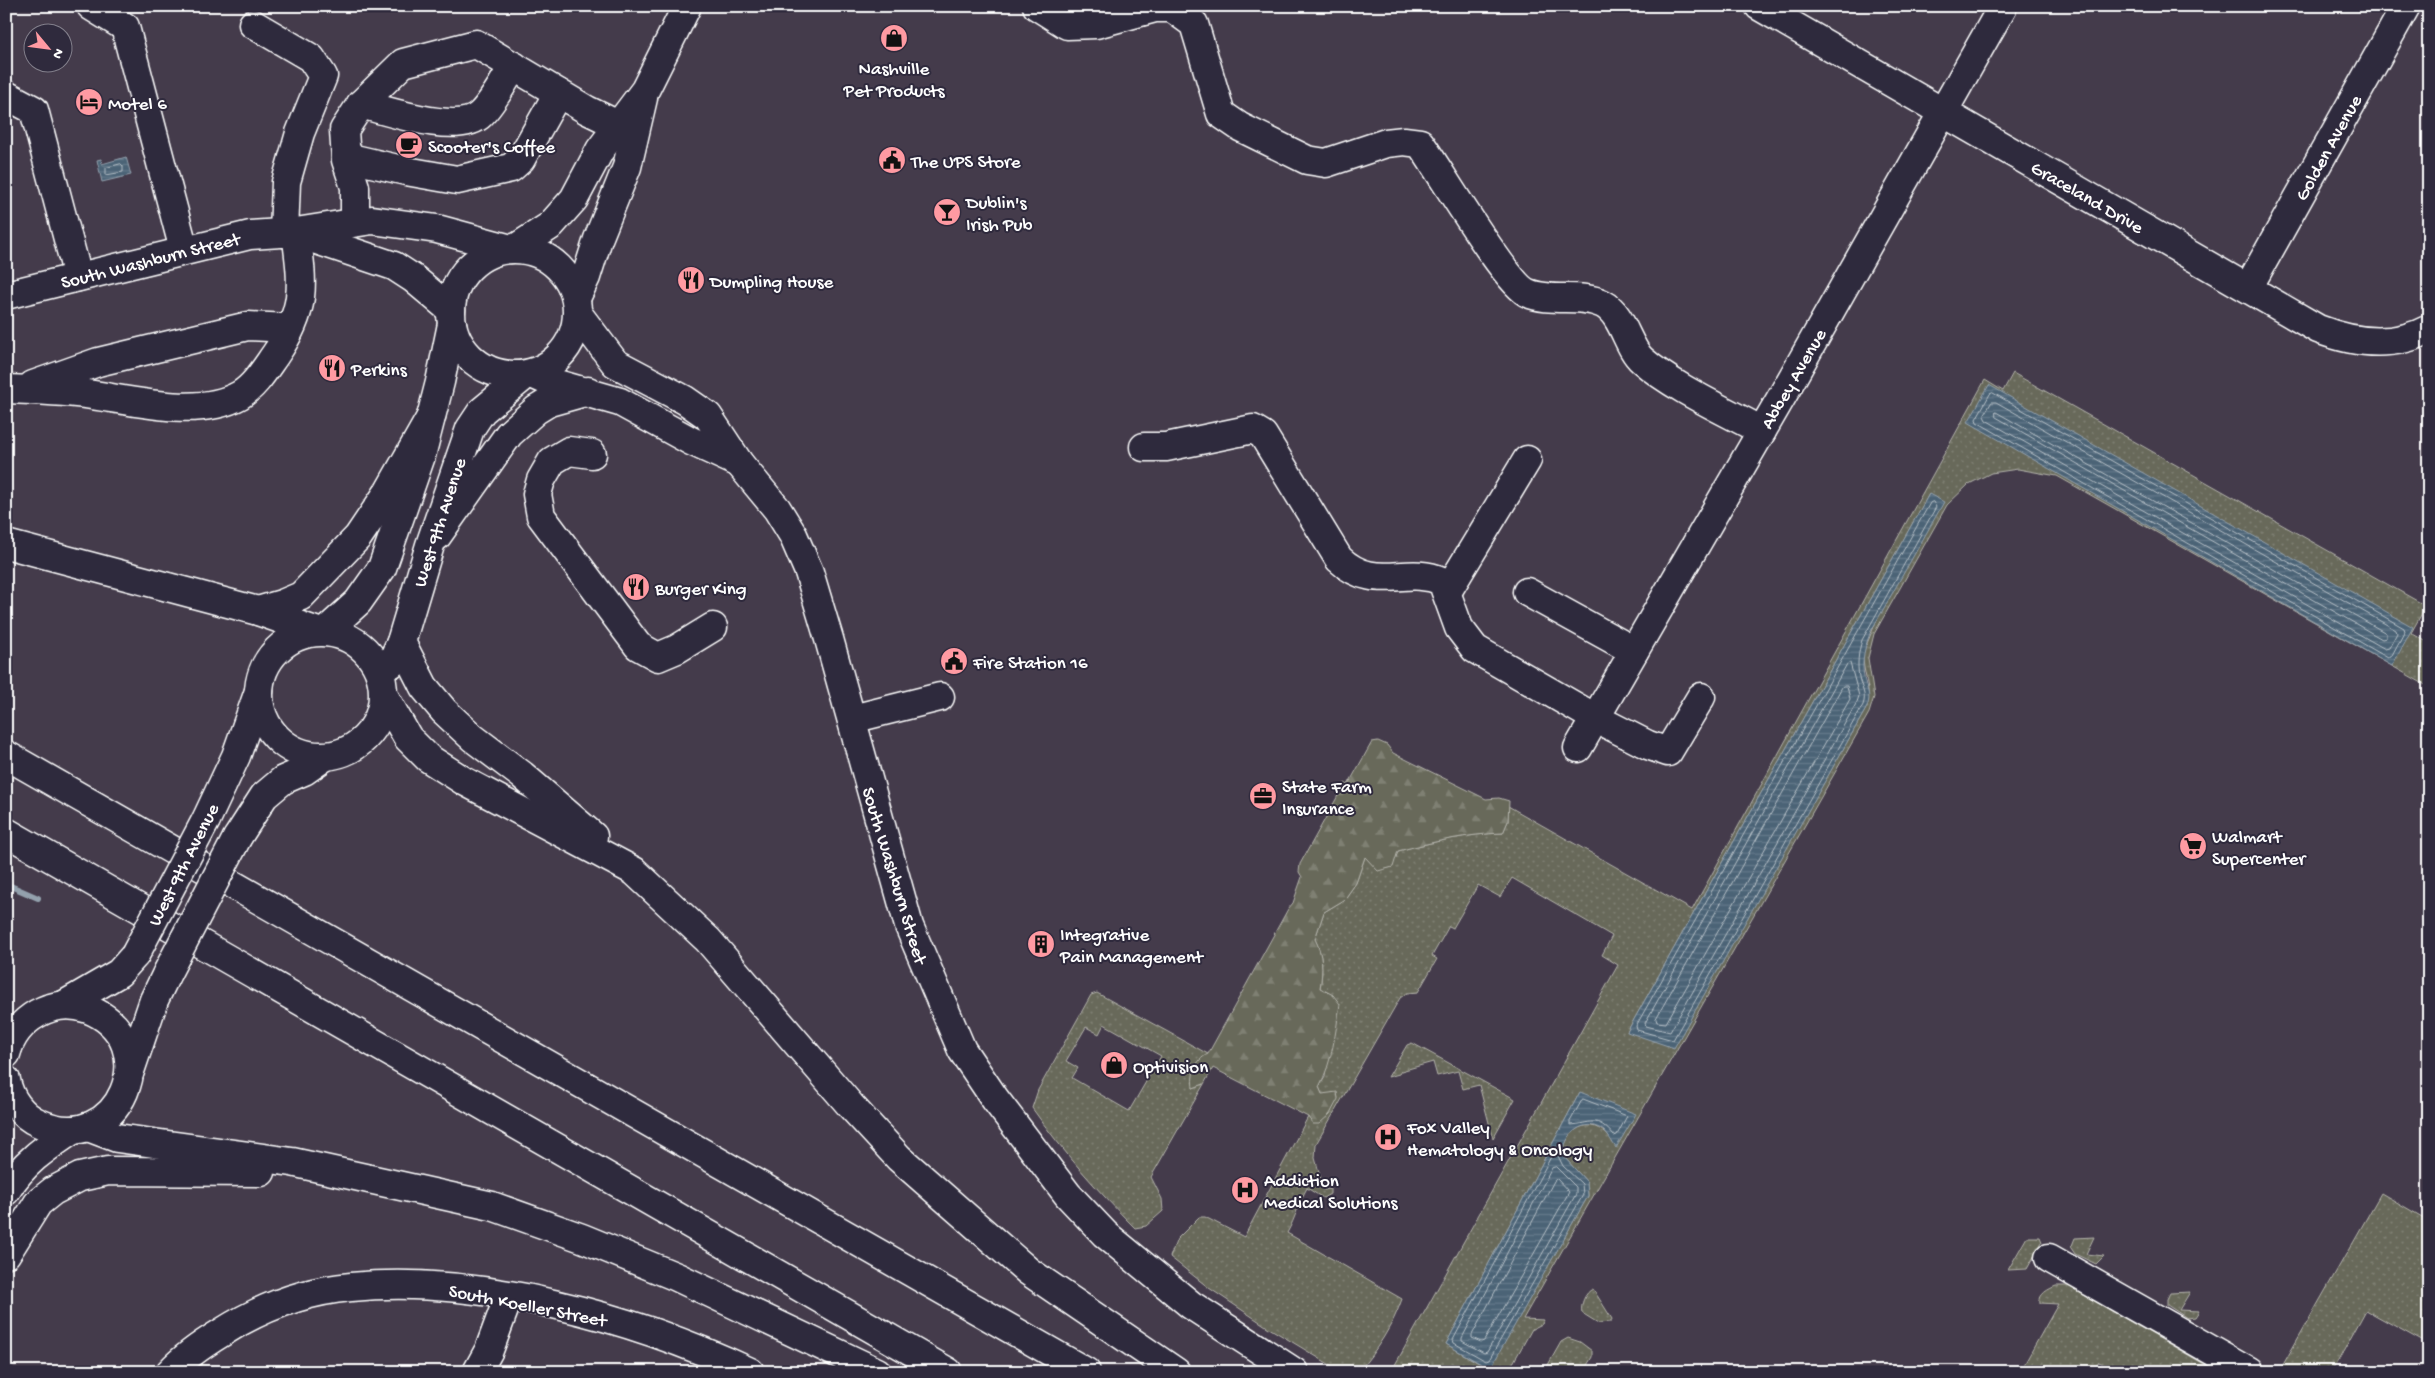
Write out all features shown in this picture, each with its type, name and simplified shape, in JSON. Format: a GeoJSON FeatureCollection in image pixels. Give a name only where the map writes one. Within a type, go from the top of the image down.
{"type":"FeatureCollection","features":[{"type":"Feature","properties":{"kind":"main road"},"geometry":{"type":"LineString","coordinates":[[91,6],[125,27],[184,250]]}},
{"type":"Feature","properties":{"kind":"main road"},"geometry":{"type":"LineString","coordinates":[[645,90],[627,167],[598,239],[577,306],[575,334],[565,352],[550,365],[527,376],[495,372],[475,362],[459,345],[451,317],[456,287],[469,268],[488,254],[514,248],[550,226],[566,209],[582,187],[600,150],[645,90],[687,6]]}},
{"type":"Feature","properties":{"kind":"main road"},"geometry":{"type":"LineString","coordinates":[[1037,6],[1067,25],[1081,15],[1096,24],[1155,8],[1172,8],[1194,24],[1222,114],[1240,127],[1307,160],[1326,164],[1386,144],[1420,143],[1509,275],[1527,293],[1590,300],[1605,304],[1622,325],[1640,358],[1661,374],[1762,431]]}},
{"type":"Feature","properties":{"kind":"main road","name":"Graceland Drive"},"geometry":{"type":"LineString","coordinates":[[1758,6],[2318,329],[2338,337],[2382,342],[2404,338],[2429,329]]}},
{"type":"Feature","properties":{"kind":"main road","name":"Abbey Avenue"},"geometry":{"type":"LineString","coordinates":[[1578,748],[1762,431],[2004,6]]}},
{"type":"Feature","properties":{"kind":"main road","name":"Golden Avenue"},"geometry":{"type":"LineString","coordinates":[[2248,288],[2406,6]]}},
{"type":"Feature","properties":{"kind":"main road"},"geometry":{"type":"LineString","coordinates":[[13,389],[85,394],[193,407],[219,403],[240,395],[259,378],[290,328],[301,300],[302,277],[290,233],[286,182],[300,133],[323,76],[311,58],[253,24]]}},
{"type":"Feature","properties":{"kind":"main road"},"geometry":{"type":"LineString","coordinates":[[355,222],[355,188],[346,156],[344,130],[361,104],[403,63],[476,44],[618,126]]}},
{"type":"Feature","properties":{"kind":"main road"},"geometry":{"type":"LineString","coordinates":[[361,104],[438,122],[466,123],[480,115],[514,66]]}},
{"type":"Feature","properties":{"kind":"main road"},"geometry":{"type":"LineString","coordinates":[[346,156],[406,171],[457,180],[511,168],[521,159],[558,93]]}},
{"type":"Feature","properties":{"kind":"main road"},"geometry":{"type":"LineString","coordinates":[[6,95],[34,110],[78,277]]}},
{"type":"Feature","properties":{"kind":"main road","name":"South Washburn Street"},"geometry":{"type":"LineString","coordinates":[[6,295],[250,235],[290,233],[372,220],[437,229],[514,248]]}},
{"type":"Feature","properties":{"kind":"main road","name":"South Washburn Street"},"geometry":{"type":"LineString","coordinates":[[290,233],[394,266],[414,279],[451,317]]}},
{"type":"Feature","properties":{"kind":"main road"},"geometry":{"type":"LineString","coordinates":[[514,248],[535,252],[556,264],[565,272],[577,306]]}},
{"type":"Feature","properties":{"kind":"main road","name":"South Washburn Street"},"geometry":{"type":"LineString","coordinates":[[577,306],[615,363],[685,400],[708,416],[739,463],[777,509],[799,548],[812,582],[852,719],[867,782],[909,926],[962,1050],[995,1100],[1068,1195],[1105,1234],[1191,1305],[1294,1372]]}},
{"type":"Feature","properties":{"kind":"main road","name":"West 9th Avenue"},"geometry":{"type":"LineString","coordinates":[[321,631],[358,602],[382,568],[421,456],[431,417],[451,317]]}},
{"type":"Feature","properties":{"kind":"main road"},"geometry":{"type":"LineString","coordinates":[[13,389],[98,362],[248,326],[290,328]]}},
{"type":"Feature","properties":{"kind":"main road","name":"South Washburn Street"},"geometry":{"type":"LineString","coordinates":[[527,376],[588,391],[620,402],[691,441],[739,463]]}},
{"type":"Feature","properties":{"kind":"main road","name":"West 9th Avenue"},"geometry":{"type":"LineString","coordinates":[[383,690],[401,642],[430,545],[470,429],[482,411],[527,376]]}},
{"type":"Feature","properties":{"kind":"main road"},"geometry":{"type":"LineString","coordinates":[[430,545],[509,434],[536,410],[549,402],[588,391]]}},
{"type":"Feature","properties":{"kind":"main road"},"geometry":{"type":"LineString","coordinates":[[258,611],[301,596],[358,537],[389,491],[431,417]]}},
{"type":"Feature","properties":{"kind":"main road"},"geometry":{"type":"LineString","coordinates":[[1144,447],[1166,447],[1253,429],[1263,434],[1338,559],[1352,571],[1376,578],[1429,575],[1442,581],[1459,628],[1475,649],[1595,718],[1648,745],[1668,752],[1701,697]]}},
{"type":"Feature","properties":{"kind":"main road"},"geometry":{"type":"LineString","coordinates":[[592,454],[569,451],[552,462],[541,480],[537,494],[542,516],[638,646],[658,657],[677,649],[713,626]]}},
{"type":"Feature","properties":{"kind":"main road"},"geometry":{"type":"LineString","coordinates":[[1447,592],[1527,460]]}},
{"type":"Feature","properties":{"kind":"main road"},"geometry":{"type":"LineString","coordinates":[[6,544],[258,611],[321,631],[346,636],[364,648],[376,664],[383,690],[408,738],[428,758],[464,780],[634,871]]}},
{"type":"Feature","properties":{"kind":"main road"},"geometry":{"type":"LineString","coordinates":[[1528,592],[1634,650]]}},
{"type":"Feature","properties":{"kind":"main road"},"geometry":{"type":"LineString","coordinates":[[321,631],[294,637],[276,650],[264,669],[258,691],[260,708],[266,724],[277,738],[290,749],[306,755],[324,756],[350,750],[365,738],[377,722],[383,690]]}},
{"type":"Feature","properties":{"kind":"main road"},"geometry":{"type":"LineString","coordinates":[[401,642],[424,687],[444,711],[634,871],[708,940],[851,1106],[899,1158],[1028,1271],[1176,1372]]}},
{"type":"Feature","properties":{"kind":"main road","name":"West 9th Avenue"},"geometry":{"type":"LineString","coordinates":[[7,1049],[16,1031],[30,1018],[46,1009],[64,1005],[96,989],[119,973],[135,955],[206,820],[236,756],[258,691]]}},
{"type":"Feature","properties":{"kind":"main road"},"geometry":{"type":"LineString","coordinates":[[852,719],[940,696]]}},
{"type":"Feature","properties":{"kind":"main road"},"geometry":{"type":"LineString","coordinates":[[6,755],[1086,1372]]}},
{"type":"Feature","properties":{"kind":"main road","name":"West 9th Avenue"},"geometry":{"type":"LineString","coordinates":[[80,1129],[105,1118],[118,1105],[126,1089],[130,1071],[154,1000],[167,972],[237,838],[264,796],[283,780],[304,771],[324,756]]}},
{"type":"Feature","properties":{"kind":"main road"},"geometry":{"type":"LineString","coordinates":[[6,832],[948,1372]]}},
{"type":"Feature","properties":{"kind":"main road"},"geometry":{"type":"LineString","coordinates":[[64,1005],[82,1007],[98,1013],[112,1023],[122,1037],[128,1053],[130,1071]]}},
{"type":"Feature","properties":{"kind":"main road"},"geometry":{"type":"LineString","coordinates":[[6,1080],[17,1106],[32,1120],[50,1129],[80,1129],[117,1138],[282,1160],[492,1206],[582,1238],[677,1277],[877,1372]]}},
{"type":"Feature","properties":{"kind":"main road"},"geometry":{"type":"LineString","coordinates":[[6,1191],[17,1172],[40,1152],[80,1129]]}},
{"type":"Feature","properties":{"kind":"main road"},"geometry":{"type":"LineString","coordinates":[[6,1254],[38,1203],[53,1190],[80,1176],[108,1171],[339,1173]]}},
{"type":"Feature","properties":{"kind":"main road"},"geometry":{"type":"LineString","coordinates":[[2049,1258],[2250,1372]]}},
{"type":"Feature","properties":{"kind":"main road","name":"South Koeller Street"},"geometry":{"type":"LineString","coordinates":[[170,1372],[190,1354],[250,1315],[307,1296],[350,1287],[396,1284],[470,1289],[613,1319],[659,1334],[750,1372]]}},
{"type":"Feature","properties":{"kind":"main road"},"geometry":{"type":"LineString","coordinates":[[477,1372],[489,1350],[508,1296]]}},
{"type":"Feature","properties":{"kind":"green space"},"geometry":{"type":"Polygon","coordinates":[[[2013,373],[2426,606],[2411,633],[2429,643],[2429,687],[2057,476],[2018,469],[1991,473],[1969,484],[1947,505],[1874,634],[1868,658],[1874,697],[1869,713],[1523,1319],[1544,1320],[1542,1324],[1532,1329],[1508,1372],[1391,1372],[1618,965],[1602,955],[1612,936],[1512,878],[1500,897],[1478,885],[1453,928],[1449,926],[1432,956],[1437,959],[1418,992],[1407,993],[1400,998],[1316,1144],[1315,1158],[1324,1190],[1330,1189],[1330,1194],[1323,1198],[1307,1188],[1287,1233],[1402,1299],[1384,1337],[1358,1372],[1342,1372],[1269,1328],[1209,1288],[1170,1257],[1177,1239],[1199,1217],[1205,1217],[1244,1237],[1308,1117],[1313,1124],[1322,1094],[1319,1087],[1325,1077],[1333,995],[1320,989],[1322,963],[1315,939],[1324,912],[1344,900],[1356,883],[1365,857],[1379,870],[1392,867],[1398,851],[1450,839],[1503,833],[1508,821],[1508,806],[1692,910],[1985,380],[2003,391],[2013,373]],[[1929,494],[1627,1032],[1762,891],[1867,707],[1868,687],[1863,653],[1929,494]],[[1580,1092],[1446,1344],[1489,1369],[1588,1196],[1587,1182],[1563,1156],[1568,1138],[1573,1132],[1587,1126],[1603,1131],[1610,1138],[1580,1092]]]}},
{"type":"Feature","properties":{"kind":"green space"},"geometry":{"type":"Polygon","coordinates":[[[1378,741],[1387,745],[1393,753],[1486,799],[1499,798],[1509,801],[1508,821],[1503,833],[1450,839],[1398,851],[1393,867],[1378,871],[1365,857],[1356,883],[1344,900],[1324,912],[1315,939],[1322,963],[1320,988],[1333,995],[1340,1004],[1330,1057],[1319,1087],[1322,1094],[1337,1092],[1338,1099],[1330,1114],[1319,1124],[1313,1124],[1308,1117],[1213,1068],[1204,1084],[1193,1088],[1193,1073],[1197,1064],[1208,1054],[1293,903],[1302,877],[1299,872],[1300,864],[1345,783],[1348,785],[1372,742],[1378,741]]]}},
{"type":"Feature","properties":{"kind":"green space"},"geometry":{"type":"Polygon","coordinates":[[[1097,993],[1208,1054],[1193,1088],[1204,1084],[1151,1177],[1162,1199],[1163,1211],[1146,1226],[1135,1228],[1121,1214],[1068,1155],[1032,1108],[1038,1090],[1091,995],[1097,993]],[[1104,1024],[1099,1034],[1086,1027],[1066,1061],[1078,1068],[1072,1078],[1129,1111],[1161,1056],[1104,1024]]]}},
{"type":"Feature","properties":{"kind":"green space"},"geometry":{"type":"Polygon","coordinates":[[[1412,1043],[1515,1099],[1493,1138],[1479,1085],[1463,1089],[1458,1071],[1437,1076],[1433,1062],[1401,1071],[1399,1074],[1388,1077],[1407,1045],[1412,1043]]]}},
{"type":"Feature","properties":{"kind":"green space"},"geometry":{"type":"Polygon","coordinates":[[[2381,1193],[2429,1221],[2429,1345],[2366,1310],[2332,1372],[2284,1372],[2280,1370],[2381,1193]]]}},
{"type":"Feature","properties":{"kind":"green space"},"geometry":{"type":"Polygon","coordinates":[[[2027,1237],[2040,1237],[2042,1242],[2027,1269],[2008,1270],[2027,1237]]]}},
{"type":"Feature","properties":{"kind":"green space"},"geometry":{"type":"Polygon","coordinates":[[[2094,1237],[2086,1254],[2104,1256],[2096,1264],[2075,1254],[2071,1248],[2075,1238],[2094,1237]]]}},
{"type":"Feature","properties":{"kind":"green space"},"geometry":{"type":"Polygon","coordinates":[[[2056,1286],[2068,1286],[2218,1372],[2165,1372],[2159,1368],[2155,1372],[2117,1372],[2099,1362],[2093,1372],[2020,1372],[2058,1304],[2040,1303],[2041,1297],[2045,1292],[2056,1286]]]}},
{"type":"Feature","properties":{"kind":"green space"},"geometry":{"type":"Polygon","coordinates":[[[1593,1289],[1612,1319],[1611,1322],[1598,1323],[1582,1313],[1584,1299],[1593,1289]]]}},
{"type":"Feature","properties":{"kind":"green space"},"geometry":{"type":"Polygon","coordinates":[[[2190,1292],[2179,1310],[2199,1311],[2195,1317],[2187,1318],[2167,1305],[2170,1293],[2190,1292]]]}},
{"type":"Feature","properties":{"kind":"green space"},"geometry":{"type":"Polygon","coordinates":[[[1568,1338],[1580,1342],[1592,1351],[1592,1357],[1583,1372],[1544,1372],[1561,1342],[1568,1338]]]}},
{"type":"Feature","properties":{"kind":"water"},"geometry":{"type":"Polygon","coordinates":[[[126,157],[131,175],[102,182],[97,160],[101,159],[102,164],[126,157]]]}},
{"type":"Feature","properties":{"kind":"water"},"geometry":{"type":"Polygon","coordinates":[[[1989,385],[2413,627],[2392,666],[1968,422],[1989,385]]]}},
{"type":"Feature","properties":{"kind":"water"},"geometry":{"type":"Polygon","coordinates":[[[1929,494],[1944,502],[1871,631],[1867,642],[1863,665],[1869,695],[1867,707],[1674,1048],[1627,1032],[1929,494]]]}},
{"type":"Feature","properties":{"kind":"water"},"geometry":{"type":"Polygon","coordinates":[[[1580,1092],[1636,1114],[1616,1148],[1604,1131],[1589,1125],[1576,1130],[1566,1141],[1563,1156],[1587,1182],[1588,1196],[1490,1369],[1446,1344],[1580,1092]]]}},
{"type":"Feature","properties":{"kind":"waterway"},"geometry":{"type":"LineString","coordinates":[[6,884],[38,898]]}},
{"type":"Feature","properties":{"kind":"place","name":"Nashville Pet Products"},"geometry":{"type":"Point","coordinates":[894,38]}},
{"type":"Feature","properties":{"kind":"place","name":"Motel 6"},"geometry":{"type":"Point","coordinates":[89,102]}},
{"type":"Feature","properties":{"kind":"place","name":"Scooter's Coffee"},"geometry":{"type":"Point","coordinates":[409,145]}},
{"type":"Feature","properties":{"kind":"place","name":"The UPS Store"},"geometry":{"type":"Point","coordinates":[892,160]}},
{"type":"Feature","properties":{"kind":"place","name":"Dublin's Irish Pub"},"geometry":{"type":"Point","coordinates":[947,212]}},
{"type":"Feature","properties":{"kind":"place","name":"Dumpling House"},"geometry":{"type":"Point","coordinates":[691,280]}},
{"type":"Feature","properties":{"kind":"place","name":"Perkins"},"geometry":{"type":"Point","coordinates":[332,368]}},
{"type":"Feature","properties":{"kind":"place","name":"Burger King"},"geometry":{"type":"Point","coordinates":[636,587]}},
{"type":"Feature","properties":{"kind":"place","name":"Fire Station 16"},"geometry":{"type":"Point","coordinates":[954,661]}},
{"type":"Feature","properties":{"kind":"place","name":"State Farm Insurance"},"geometry":{"type":"Point","coordinates":[1263,796]}},
{"type":"Feature","properties":{"kind":"place","name":"Walmart Supercenter"},"geometry":{"type":"Point","coordinates":[2193,846]}},
{"type":"Feature","properties":{"kind":"place","name":"Integrative Pain Management"},"geometry":{"type":"Point","coordinates":[1041,944]}},
{"type":"Feature","properties":{"kind":"place","name":"Optivision"},"geometry":{"type":"Point","coordinates":[1114,1065]}},
{"type":"Feature","properties":{"kind":"place","name":"Fox Valley Hematology & Oncology"},"geometry":{"type":"Point","coordinates":[1388,1137]}},
{"type":"Feature","properties":{"kind":"place","name":"Addiction Medical Solutions"},"geometry":{"type":"Point","coordinates":[1245,1190]}}]}
